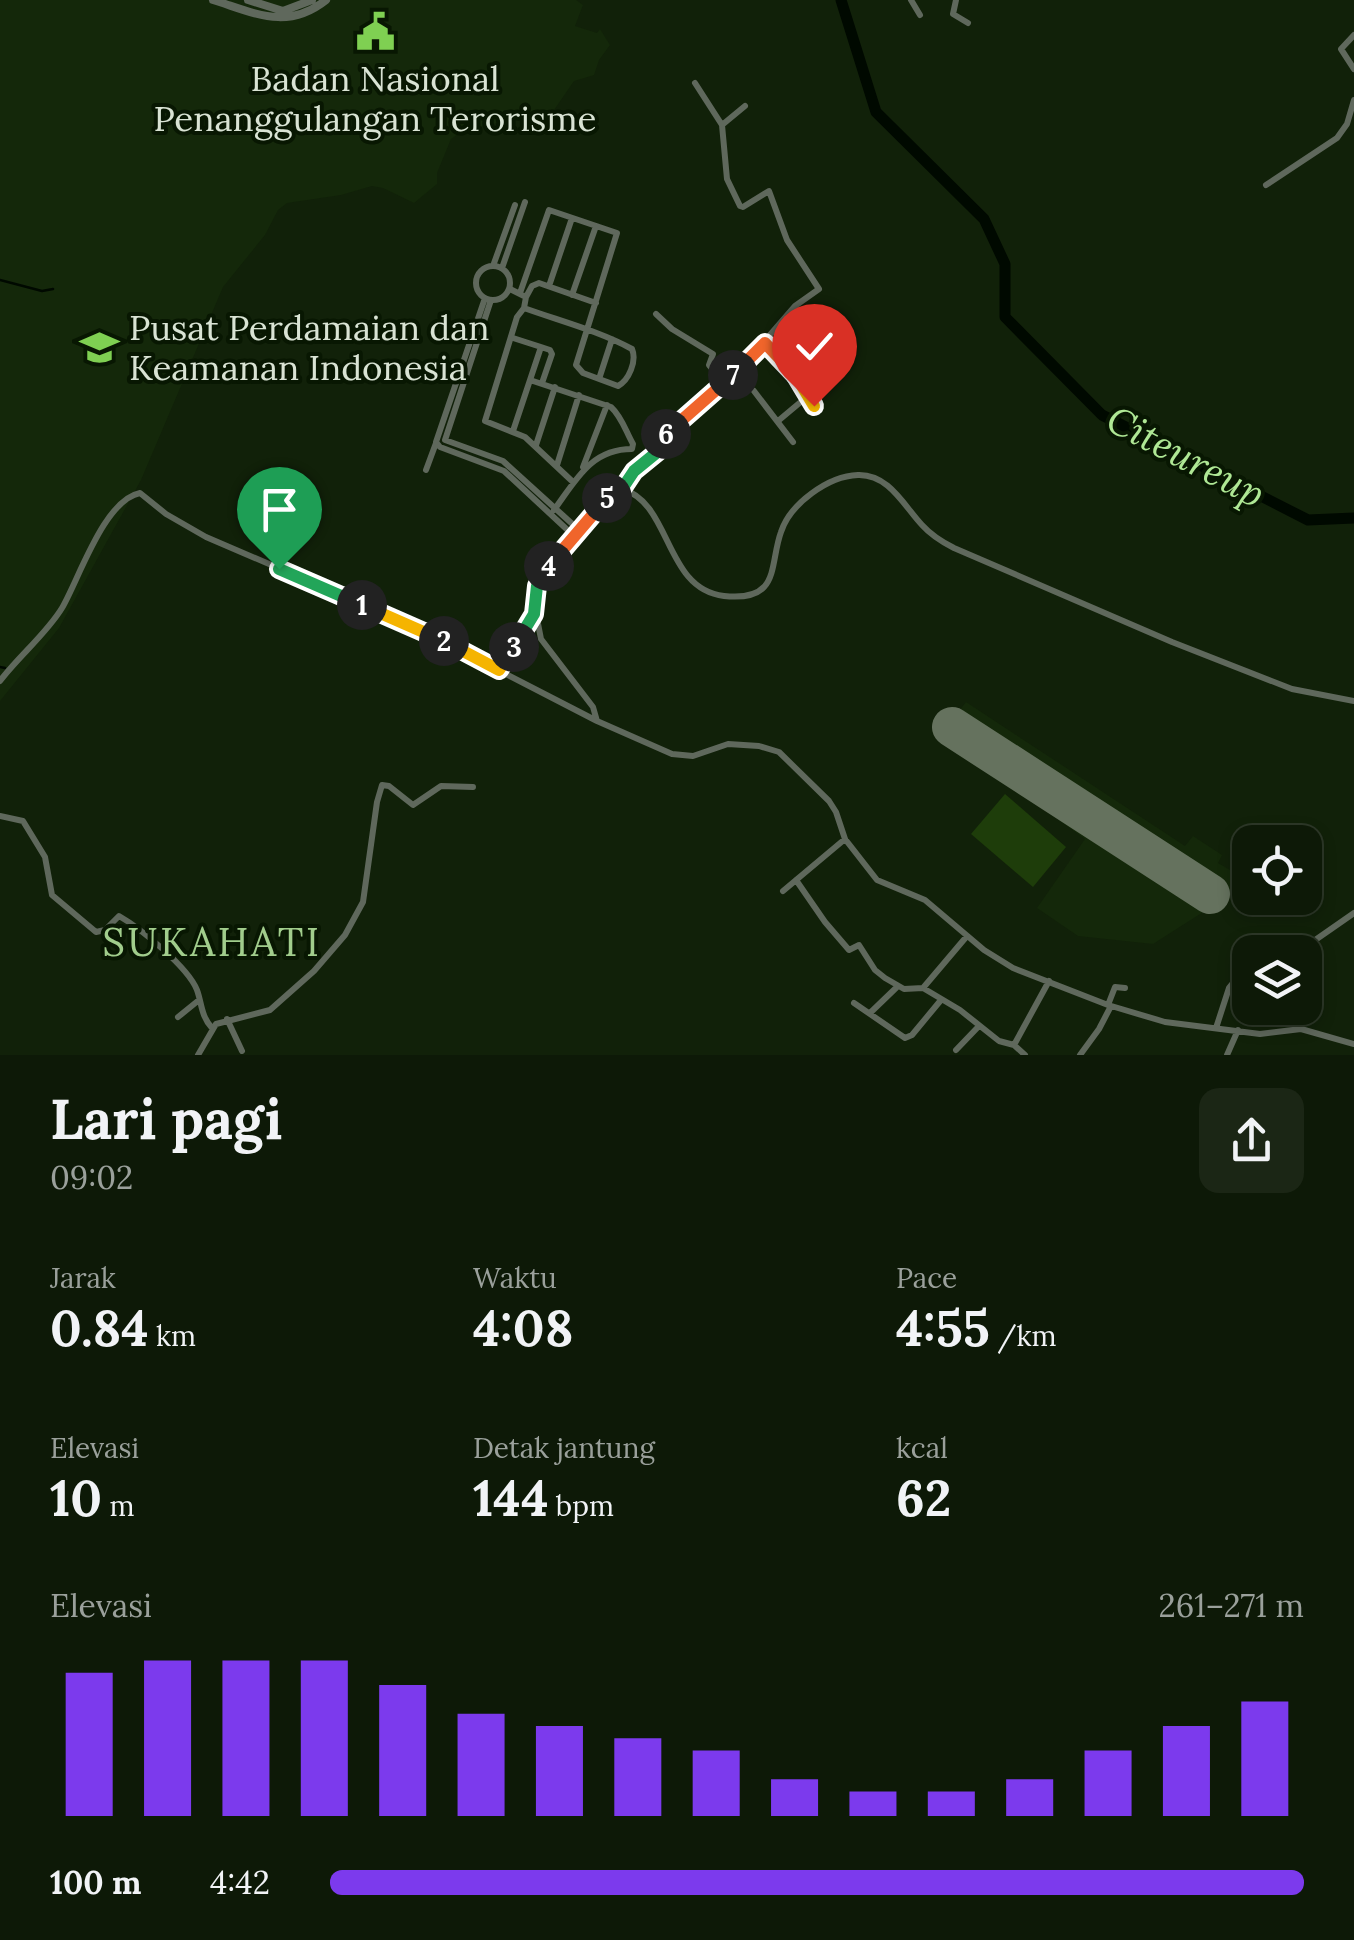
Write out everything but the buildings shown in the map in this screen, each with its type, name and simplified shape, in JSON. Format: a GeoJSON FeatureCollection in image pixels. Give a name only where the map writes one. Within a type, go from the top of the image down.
{"type":"FeatureCollection","features":[{"type":"Feature","properties":{"kind":"street"},"geometry":{"type":"LineString","coordinates":[[212,0],[288,15],[309,12],[326,0]]}},
{"type":"Feature","properties":{"kind":"street"},"geometry":{"type":"LineString","coordinates":[[248,0],[288,15]]}},
{"type":"Feature","properties":{"kind":"street"},"geometry":{"type":"LineString","coordinates":[[288,15],[312,0]]}},
{"type":"Feature","properties":{"kind":"street"},"geometry":{"type":"LineString","coordinates":[[912,0],[920,15]]}},
{"type":"Feature","properties":{"kind":"street"},"geometry":{"type":"LineString","coordinates":[[956,0],[953,14],[968,23]]}},
{"type":"Feature","properties":{"kind":"street"},"geometry":{"type":"LineString","coordinates":[[1354,36],[1341,49],[1354,68]]}},
{"type":"Feature","properties":{"kind":"street"},"geometry":{"type":"LineString","coordinates":[[499,670],[534,614],[540,578],[577,533],[610,494],[622,489],[634,471],[661,449],[668,431],[765,343],[795,306],[818,292],[819,287],[787,240],[769,192],[740,206],[727,179],[722,125],[695,83]]}},
{"type":"Feature","properties":{"kind":"street"},"geometry":{"type":"LineString","coordinates":[[1266,185],[1337,138],[1354,100]]}},
{"type":"Feature","properties":{"kind":"street"},"geometry":{"type":"LineString","coordinates":[[722,125],[744,106]]}},
{"type":"Feature","properties":{"kind":"street"},"geometry":{"type":"LineString","coordinates":[[497,267],[525,202]]}},
{"type":"Feature","properties":{"kind":"street"},"geometry":{"type":"LineString","coordinates":[[497,267],[514,205]]}},
{"type":"Feature","properties":{"kind":"street"},"geometry":{"type":"LineString","coordinates":[[524,308],[586,331],[612,339],[632,349],[632,365],[619,386],[583,373],[576,365],[586,331],[617,235],[549,210],[523,295],[524,308],[484,419],[536,444],[573,482]]}},
{"type":"Feature","properties":{"kind":"street"},"geometry":{"type":"LineString","coordinates":[[550,286],[572,218]]}},
{"type":"Feature","properties":{"kind":"street"},"geometry":{"type":"LineString","coordinates":[[572,295],[596,226]]}},
{"type":"Feature","properties":{"kind":"street"},"geometry":{"type":"LineString","coordinates":[[497,267],[510,277],[510,290],[502,298],[488,299],[478,289],[476,280],[480,272],[497,267]]}},
{"type":"Feature","properties":{"kind":"street"},"geometry":{"type":"LineString","coordinates":[[523,295],[536,284],[596,303]]}},
{"type":"Feature","properties":{"kind":"street"},"geometry":{"type":"LineString","coordinates":[[510,290],[523,295]]}},
{"type":"Feature","properties":{"kind":"street"},"geometry":{"type":"LineString","coordinates":[[426,470],[488,299]]}},
{"type":"Feature","properties":{"kind":"street"},"geometry":{"type":"LineString","coordinates":[[488,299],[445,440],[503,461],[577,533]]}},
{"type":"Feature","properties":{"kind":"street"},"geometry":{"type":"LineString","coordinates":[[656,314],[672,329],[713,354],[709,365],[724,383]]}},
{"type":"Feature","properties":{"kind":"street"},"geometry":{"type":"LineString","coordinates":[[513,338],[550,350],[542,383]]}},
{"type":"Feature","properties":{"kind":"street"},"geometry":{"type":"LineString","coordinates":[[599,379],[612,339]]}},
{"type":"Feature","properties":{"kind":"street"},"geometry":{"type":"LineString","coordinates":[[765,343],[792,370],[814,406]]}},
{"type":"Feature","properties":{"kind":"street"},"geometry":{"type":"LineString","coordinates":[[513,431],[541,347]]}},
{"type":"Feature","properties":{"kind":"street"},"geometry":{"type":"LineString","coordinates":[[530,380],[607,405],[618,414],[622,430],[634,447],[616,449],[582,468]]}},
{"type":"Feature","properties":{"kind":"street"},"geometry":{"type":"LineString","coordinates":[[536,444],[555,387]]}},
{"type":"Feature","properties":{"kind":"street"},"geometry":{"type":"LineString","coordinates":[[754,390],[793,442]]}},
{"type":"Feature","properties":{"kind":"street"},"geometry":{"type":"LineString","coordinates":[[556,465],[579,395]]}},
{"type":"Feature","properties":{"kind":"street"},"geometry":{"type":"LineString","coordinates":[[778,421],[809,396]]}},
{"type":"Feature","properties":{"kind":"street"},"geometry":{"type":"LineString","coordinates":[[553,511],[582,468],[607,405]]}},
{"type":"Feature","properties":{"kind":"street"},"geometry":{"type":"LineString","coordinates":[[616,449],[622,430]]}},
{"type":"Feature","properties":{"kind":"street"},"geometry":{"type":"LineString","coordinates":[[436,442],[440,447],[504,471],[553,511]]}},
{"type":"Feature","properties":{"kind":"street"},"geometry":{"type":"LineString","coordinates":[[622,489],[644,502],[681,567],[694,582],[712,594],[741,596],[756,591],[771,577],[783,525],[800,504],[836,480],[858,474],[872,477],[888,486],[932,534],[954,548],[1292,689],[1354,701]]}},
{"type":"Feature","properties":{"kind":"street"},"geometry":{"type":"LineString","coordinates":[[0,681],[57,616],[104,526],[136,492],[206,537],[411,625],[597,721],[677,756],[693,756],[728,744],[775,750],[829,801],[845,839],[877,880],[925,900],[1013,968],[1109,1006],[1165,1022],[1260,1034],[1301,1028],[1354,1044]]}},
{"type":"Feature","properties":{"kind":"street"},"geometry":{"type":"LineString","coordinates":[[534,614],[541,639],[593,707],[597,721]]}},
{"type":"Feature","properties":{"kind":"street"},"geometry":{"type":"LineString","coordinates":[[198,1055],[212,1028],[227,1019],[270,1010],[330,955],[345,935],[363,902],[382,786],[389,786],[413,805],[441,786],[473,787]]}},
{"type":"Feature","properties":{"kind":"street"},"geometry":{"type":"LineString","coordinates":[[0,816],[23,821],[40,845],[54,898],[96,932],[122,917],[184,973],[195,987],[203,1015],[212,1028]]}},
{"type":"Feature","properties":{"kind":"street"},"geometry":{"type":"LineString","coordinates":[[782,890],[845,839]]}},
{"type":"Feature","properties":{"kind":"street"},"geometry":{"type":"LineString","coordinates":[[796,880],[824,922],[849,950],[860,945],[875,970],[910,991],[922,988],[968,935]]}},
{"type":"Feature","properties":{"kind":"street"},"geometry":{"type":"LineString","coordinates":[[1322,935],[1354,912]]}},
{"type":"Feature","properties":{"kind":"street"},"geometry":{"type":"LineString","coordinates":[[1014,1045],[1048,981]]}},
{"type":"Feature","properties":{"kind":"street"},"geometry":{"type":"LineString","coordinates":[[1216,1028],[1232,984]]}},
{"type":"Feature","properties":{"kind":"street"},"geometry":{"type":"LineString","coordinates":[[870,1014],[898,986]]}},
{"type":"Feature","properties":{"kind":"street"},"geometry":{"type":"LineString","coordinates":[[1080,1055],[1100,1029],[1114,987],[1125,988]]}},
{"type":"Feature","properties":{"kind":"street"},"geometry":{"type":"LineString","coordinates":[[922,988],[1025,1055]]}},
{"type":"Feature","properties":{"kind":"street"},"geometry":{"type":"LineString","coordinates":[[178,1017],[199,1000]]}},
{"type":"Feature","properties":{"kind":"street"},"geometry":{"type":"LineString","coordinates":[[854,1003],[908,1038],[941,1000]]}},
{"type":"Feature","properties":{"kind":"street"},"geometry":{"type":"LineString","coordinates":[[227,1019],[242,1051]]}},
{"type":"Feature","properties":{"kind":"street"},"geometry":{"type":"LineString","coordinates":[[956,1050],[979,1026]]}},
{"type":"Feature","properties":{"kind":"street"},"geometry":{"type":"LineString","coordinates":[[1227,1055],[1238,1030]]}},
{"type":"Feature","properties":{"kind":"shaded area","name":"Pusat Perdamaian dan Keamanan Indonesia"},"geometry":{"type":"Polygon","coordinates":[[[0,0],[576,0],[583,5],[575,26],[597,33],[600,29],[610,45],[594,75],[574,81],[552,113],[471,128],[451,139],[437,173],[437,184],[414,203],[372,186],[287,203],[278,210],[265,235],[223,287],[141,480],[59,628],[0,701],[0,0]]]}},
{"type":"Feature","properties":{"kind":"shaded area"},"geometry":{"type":"Polygon","coordinates":[[[966,702],[1185,846],[1193,836],[1222,855],[1218,863],[1232,871],[1232,888],[1222,900],[1153,944],[1078,936],[1037,908],[1085,839],[941,734],[966,702]]]}},
{"type":"Feature","properties":{"kind":"shaded area"},"geometry":{"type":"Polygon","coordinates":[[[1005,794],[1066,847],[1033,887],[971,834],[1005,794]]]}},
{"type":"Feature","properties":{"kind":"waterway","name":"Citeureup"},"geometry":{"type":"LineString","coordinates":[[841,0],[876,112],[984,219],[1005,264],[1005,317],[1102,415],[1308,520],[1354,518]]}},
{"type":"Feature","properties":{"kind":"waterway"},"geometry":{"type":"LineString","coordinates":[[0,280],[42,291],[53,289]]}},
{"type":"Feature","properties":{"kind":"waterway"},"geometry":{"type":"LineString","coordinates":[[0,667],[5,668]]}},
{"type":"Feature","properties":{"kind":"runway"},"geometry":{"type":"LineString","coordinates":[[952,727],[1210,894]]}},
{"type":"Feature","properties":{"kind":"place","name":"Badan Nasional Penanggulangan Terorisme"},"geometry":{"type":"Point","coordinates":[375,31]}},
{"type":"Feature","properties":{"kind":"place","name":"Pusat Perdamaian dan Keamanan Indonesia"},"geometry":{"type":"Point","coordinates":[99,347]}},
{"type":"Feature","properties":{"kind":"district","name":"SUKAHATI"},"geometry":{"type":"Point","coordinates":[212,941]}},
{"type":"Feature","properties":{"kind":"route"},"geometry":{"type":"LineString","coordinates":[[279,569],[411,625],[499,670],[534,614],[537,586],[554,558],[610,494],[622,489],[634,471],[661,449],[668,431],[765,343],[798,378],[814,406]]}}]}
